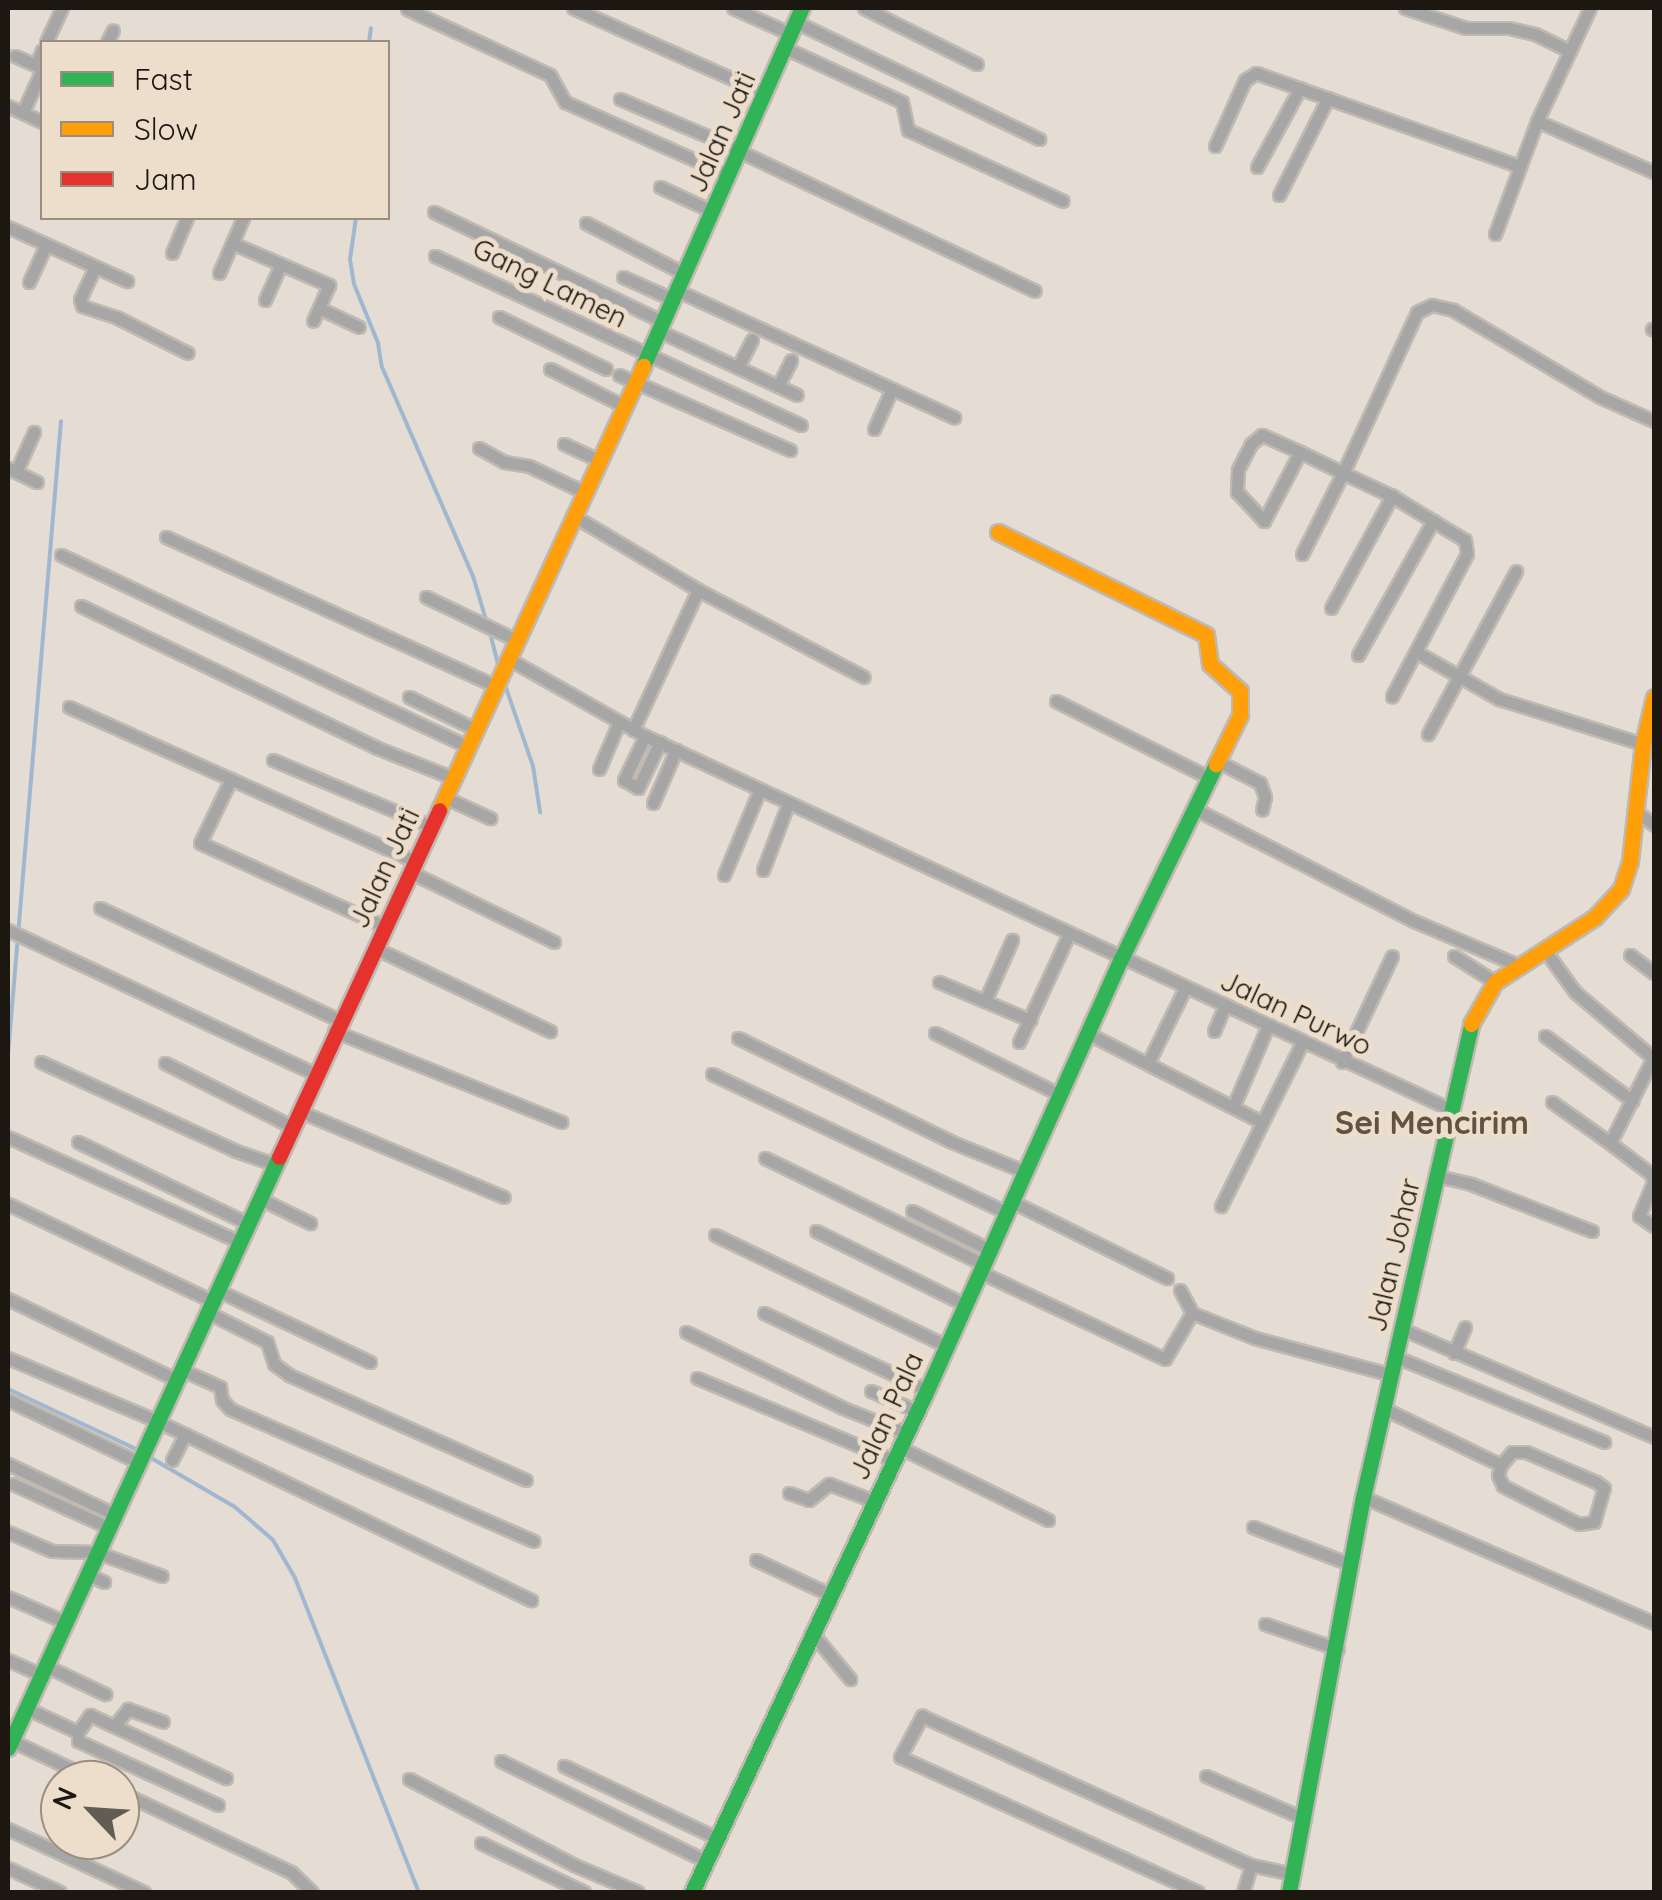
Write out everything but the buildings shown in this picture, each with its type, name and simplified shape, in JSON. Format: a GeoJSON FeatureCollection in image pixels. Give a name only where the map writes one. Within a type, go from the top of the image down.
{"type":"FeatureCollection","features":[{"type":"Feature","properties":{"kind":"street"},"geometry":{"type":"LineString","coordinates":[[47,40],[62,8]]}},
{"type":"Feature","properties":{"kind":"street"},"geometry":{"type":"LineString","coordinates":[[573,8],[766,94]]}},
{"type":"Feature","properties":{"kind":"street"},"geometry":{"type":"LineString","coordinates":[[734,8],[794,28],[1039,139]]}},
{"type":"Feature","properties":{"kind":"street"},"geometry":{"type":"LineString","coordinates":[[864,8],[977,64]]}},
{"type":"Feature","properties":{"kind":"street"},"geometry":{"type":"LineString","coordinates":[[1405,8],[1466,28],[1509,28],[1535,34],[1570,51]]}},
{"type":"Feature","properties":{"kind":"street"},"geometry":{"type":"LineString","coordinates":[[1495,234],[1518,166],[1590,8]]}},
{"type":"Feature","properties":{"kind":"street"},"geometry":{"type":"LineString","coordinates":[[406,9],[550,75],[565,102],[728,174]]}},
{"type":"Feature","properties":{"kind":"street"},"geometry":{"type":"LineString","coordinates":[[794,28],[902,102],[908,130],[1063,201]]}},
{"type":"Feature","properties":{"kind":"street","name":"Jalan Jati"},"geometry":{"type":"LineString","coordinates":[[8,1742],[278,1166],[337,1025],[475,730],[510,637],[574,516],[622,405],[626,378],[644,356],[685,274],[794,28]]}},
{"type":"Feature","properties":{"kind":"street"},"geometry":{"type":"LineString","coordinates":[[15,56],[40,68],[23,112]]}},
{"type":"Feature","properties":{"kind":"street"},"geometry":{"type":"LineString","coordinates":[[1215,146],[1251,73],[1518,166]]}},
{"type":"Feature","properties":{"kind":"street"},"geometry":{"type":"LineString","coordinates":[[1257,168],[1300,88]]}},
{"type":"Feature","properties":{"kind":"street"},"geometry":{"type":"LineString","coordinates":[[1278,195],[1328,98]]}},
{"type":"Feature","properties":{"kind":"street"},"geometry":{"type":"LineString","coordinates":[[620,99],[740,151],[1035,291]]}},
{"type":"Feature","properties":{"kind":"street"},"geometry":{"type":"LineString","coordinates":[[8,106],[40,121]]}},
{"type":"Feature","properties":{"kind":"street"},"geometry":{"type":"LineString","coordinates":[[1537,121],[1654,172]]}},
{"type":"Feature","properties":{"kind":"street"},"geometry":{"type":"LineString","coordinates":[[660,188],[712,211]]}},
{"type":"Feature","properties":{"kind":"street"},"geometry":{"type":"LineString","coordinates":[[434,212],[797,395]]}},
{"type":"Feature","properties":{"kind":"street"},"geometry":{"type":"LineString","coordinates":[[172,252],[186,220]]}},
{"type":"Feature","properties":{"kind":"street"},"geometry":{"type":"LineString","coordinates":[[219,273],[240,220]]}},
{"type":"Feature","properties":{"kind":"street"},"geometry":{"type":"LineString","coordinates":[[586,222],[685,274]]}},
{"type":"Feature","properties":{"kind":"street"},"geometry":{"type":"LineString","coordinates":[[8,226],[127,281]]}},
{"type":"Feature","properties":{"kind":"street"},"geometry":{"type":"LineString","coordinates":[[232,243],[329,286],[313,322]]}},
{"type":"Feature","properties":{"kind":"street"},"geometry":{"type":"LineString","coordinates":[[29,282],[46,245]]}},
{"type":"Feature","properties":{"kind":"street","name":"Gang Lamen"},"geometry":{"type":"LineString","coordinates":[[434,256],[801,425]]}},
{"type":"Feature","properties":{"kind":"street"},"geometry":{"type":"LineString","coordinates":[[264,300],[281,264]]}},
{"type":"Feature","properties":{"kind":"street"},"geometry":{"type":"LineString","coordinates":[[95,267],[80,300],[82,306],[116,317],[188,354]]}},
{"type":"Feature","properties":{"kind":"street"},"geometry":{"type":"LineString","coordinates":[[623,277],[674,294],[954,417]]}},
{"type":"Feature","properties":{"kind":"street"},"geometry":{"type":"LineString","coordinates":[[1302,554],[1417,312],[1432,304],[1453,310],[1600,396],[1654,421]]}},
{"type":"Feature","properties":{"kind":"street"},"geometry":{"type":"LineString","coordinates":[[320,308],[359,327]]}},
{"type":"Feature","properties":{"kind":"street"},"geometry":{"type":"LineString","coordinates":[[499,317],[606,369]]}},
{"type":"Feature","properties":{"kind":"street"},"geometry":{"type":"LineString","coordinates":[[738,368],[752,339]]}},
{"type":"Feature","properties":{"kind":"street"},"geometry":{"type":"LineString","coordinates":[[778,386],[792,360]]}},
{"type":"Feature","properties":{"kind":"street"},"geometry":{"type":"LineString","coordinates":[[550,370],[622,405]]}},
{"type":"Feature","properties":{"kind":"street"},"geometry":{"type":"LineString","coordinates":[[626,378],[790,450]]}},
{"type":"Feature","properties":{"kind":"street"},"geometry":{"type":"LineString","coordinates":[[874,429],[892,389]]}},
{"type":"Feature","properties":{"kind":"street"},"geometry":{"type":"LineString","coordinates":[[34,432],[12,470],[37,482]]}},
{"type":"Feature","properties":{"kind":"street"},"geometry":{"type":"LineString","coordinates":[[1300,452],[1264,521],[1237,492],[1238,470],[1251,444],[1262,435],[1300,452],[1392,496],[1470,546],[1418,653],[1392,696]]}},
{"type":"Feature","properties":{"kind":"street"},"geometry":{"type":"LineString","coordinates":[[564,444],[598,460]]}},
{"type":"Feature","properties":{"kind":"street"},"geometry":{"type":"LineString","coordinates":[[479,448],[504,462],[529,466],[584,492]]}},
{"type":"Feature","properties":{"kind":"street"},"geometry":{"type":"LineString","coordinates":[[1332,608],[1392,496]]}},
{"type":"Feature","properties":{"kind":"street"},"geometry":{"type":"LineString","coordinates":[[574,516],[698,590],[864,676]]}},
{"type":"Feature","properties":{"kind":"street"},"geometry":{"type":"LineString","coordinates":[[1358,655],[1433,521]]}},
{"type":"Feature","properties":{"kind":"street","name":"Jalan Pala"},"geometry":{"type":"LineString","coordinates":[[692,1892],[928,1390],[1121,959],[1240,715],[1242,698],[1236,684],[1210,664],[1206,635],[998,532]]}},
{"type":"Feature","properties":{"kind":"street","name":"Jalan Purwo"},"geometry":{"type":"LineString","coordinates":[[166,537],[619,722],[1266,1028],[1450,1109]]}},
{"type":"Feature","properties":{"kind":"street"},"geometry":{"type":"LineString","coordinates":[[62,555],[467,746]]}},
{"type":"Feature","properties":{"kind":"street"},"geometry":{"type":"LineString","coordinates":[[1428,734],[1516,571]]}},
{"type":"Feature","properties":{"kind":"street"},"geometry":{"type":"LineString","coordinates":[[660,742],[638,788],[625,778],[639,733],[698,590]]}},
{"type":"Feature","properties":{"kind":"street"},"geometry":{"type":"LineString","coordinates":[[426,596],[510,637]]}},
{"type":"Feature","properties":{"kind":"street"},"geometry":{"type":"LineString","coordinates":[[81,606],[378,748],[453,778]]}},
{"type":"Feature","properties":{"kind":"street"},"geometry":{"type":"LineString","coordinates":[[1418,653],[1499,699],[1643,744]]}},
{"type":"Feature","properties":{"kind":"street"},"geometry":{"type":"LineString","coordinates":[[408,697],[475,730]]}},
{"type":"Feature","properties":{"kind":"street","name":"Jalan Johar"},"geometry":{"type":"LineString","coordinates":[[1290,1892],[1338,1649],[1363,1497],[1472,1018],[1496,982],[1595,917],[1616,897],[1630,862],[1643,744],[1654,697]]}},
{"type":"Feature","properties":{"kind":"street"},"geometry":{"type":"LineString","coordinates":[[1056,700],[1210,778]]}},
{"type":"Feature","properties":{"kind":"street"},"geometry":{"type":"LineString","coordinates":[[68,707],[231,779],[554,942]]}},
{"type":"Feature","properties":{"kind":"street"},"geometry":{"type":"LineString","coordinates":[[599,769],[619,722]]}},
{"type":"Feature","properties":{"kind":"street"},"geometry":{"type":"LineString","coordinates":[[653,802],[676,750]]}},
{"type":"Feature","properties":{"kind":"street"},"geometry":{"type":"LineString","coordinates":[[272,760],[431,826]]}},
{"type":"Feature","properties":{"kind":"street"},"geometry":{"type":"LineString","coordinates":[[1217,761],[1260,783],[1265,798],[1262,810]]}},
{"type":"Feature","properties":{"kind":"street"},"geometry":{"type":"LineString","coordinates":[[231,779],[200,843],[386,927]]}},
{"type":"Feature","properties":{"kind":"street"},"geometry":{"type":"LineString","coordinates":[[724,875],[760,788]]}},
{"type":"Feature","properties":{"kind":"street"},"geometry":{"type":"LineString","coordinates":[[444,797],[490,818]]}},
{"type":"Feature","properties":{"kind":"street"},"geometry":{"type":"LineString","coordinates":[[763,870],[788,804]]}},
{"type":"Feature","properties":{"kind":"street"},"geometry":{"type":"LineString","coordinates":[[1195,809],[1414,921],[1520,966]]}},
{"type":"Feature","properties":{"kind":"street"},"geometry":{"type":"LineString","coordinates":[[1637,812],[1654,826]]}},
{"type":"Feature","properties":{"kind":"street"},"geometry":{"type":"LineString","coordinates":[[100,908],[337,1025],[562,1122]]}},
{"type":"Feature","properties":{"kind":"street"},"geometry":{"type":"LineString","coordinates":[[8,930],[315,1074]]}},
{"type":"Feature","properties":{"kind":"street"},"geometry":{"type":"LineString","coordinates":[[1019,1042],[1069,934]]}},
{"type":"Feature","properties":{"kind":"street"},"geometry":{"type":"LineString","coordinates":[[986,1002],[1012,940]]}},
{"type":"Feature","properties":{"kind":"street"},"geometry":{"type":"LineString","coordinates":[[375,948],[550,1031]]}},
{"type":"Feature","properties":{"kind":"street"},"geometry":{"type":"LineString","coordinates":[[1544,949],[1574,992],[1653,1049],[1654,1058],[1610,1143]]}},
{"type":"Feature","properties":{"kind":"street"},"geometry":{"type":"LineString","coordinates":[[1630,955],[1654,973]]}},
{"type":"Feature","properties":{"kind":"street"},"geometry":{"type":"LineString","coordinates":[[1342,1062],[1392,956]]}},
{"type":"Feature","properties":{"kind":"street"},"geometry":{"type":"LineString","coordinates":[[1454,956],[1496,982]]}},
{"type":"Feature","properties":{"kind":"street"},"geometry":{"type":"LineString","coordinates":[[939,982],[1030,1020]]}},
{"type":"Feature","properties":{"kind":"street"},"geometry":{"type":"LineString","coordinates":[[1148,1063],[1185,988]]}},
{"type":"Feature","properties":{"kind":"street"},"geometry":{"type":"LineString","coordinates":[[1214,1031],[1224,1007]]}},
{"type":"Feature","properties":{"kind":"street"},"geometry":{"type":"LineString","coordinates":[[1233,1107],[1266,1028]]}},
{"type":"Feature","properties":{"kind":"street"},"geometry":{"type":"LineString","coordinates":[[936,1033],[1062,1095]]}},
{"type":"Feature","properties":{"kind":"street"},"geometry":{"type":"LineString","coordinates":[[1089,1034],[1262,1122]]}},
{"type":"Feature","properties":{"kind":"street"},"geometry":{"type":"LineString","coordinates":[[1546,1036],[1634,1101]]}},
{"type":"Feature","properties":{"kind":"street"},"geometry":{"type":"LineString","coordinates":[[738,1038],[952,1142],[1026,1172]]}},
{"type":"Feature","properties":{"kind":"street"},"geometry":{"type":"LineString","coordinates":[[1220,1206],[1302,1043]]}},
{"type":"Feature","properties":{"kind":"street"},"geometry":{"type":"LineString","coordinates":[[41,1062],[236,1152],[278,1166]]}},
{"type":"Feature","properties":{"kind":"street"},"geometry":{"type":"LineString","coordinates":[[164,1063],[293,1128]]}},
{"type":"Feature","properties":{"kind":"street"},"geometry":{"type":"LineString","coordinates":[[712,1074],[1167,1278]]}},
{"type":"Feature","properties":{"kind":"street"},"geometry":{"type":"LineString","coordinates":[[1552,1102],[1651,1174],[1652,1183],[1639,1216],[1654,1226]]}},
{"type":"Feature","properties":{"kind":"street"},"geometry":{"type":"LineString","coordinates":[[299,1111],[504,1197]]}},
{"type":"Feature","properties":{"kind":"street"},"geometry":{"type":"LineString","coordinates":[[9,1138],[240,1242]]}},
{"type":"Feature","properties":{"kind":"street"},"geometry":{"type":"LineString","coordinates":[[78,1142],[250,1224]]}},
{"type":"Feature","properties":{"kind":"street"},"geometry":{"type":"LineString","coordinates":[[765,1158],[984,1262],[1165,1359],[1192,1314]]}},
{"type":"Feature","properties":{"kind":"street"},"geometry":{"type":"LineString","coordinates":[[1436,1176],[1471,1184],[1592,1231]]}},
{"type":"Feature","properties":{"kind":"street"},"geometry":{"type":"LineString","coordinates":[[261,1200],[310,1223]]}},
{"type":"Feature","properties":{"kind":"street"},"geometry":{"type":"LineString","coordinates":[[8,1204],[212,1301],[370,1362]]}},
{"type":"Feature","properties":{"kind":"street"},"geometry":{"type":"LineString","coordinates":[[912,1211],[984,1262]]}},
{"type":"Feature","properties":{"kind":"street"},"geometry":{"type":"LineString","coordinates":[[816,1231],[964,1304]]}},
{"type":"Feature","properties":{"kind":"street"},"geometry":{"type":"LineString","coordinates":[[715,1235],[946,1346]]}},
{"type":"Feature","properties":{"kind":"street"},"geometry":{"type":"LineString","coordinates":[[1180,1290],[1192,1314],[1254,1338],[1392,1374]]}},
{"type":"Feature","properties":{"kind":"street"},"geometry":{"type":"LineString","coordinates":[[8,1300],[178,1374],[220,1388],[222,1400],[230,1409],[533,1541]]}},
{"type":"Feature","properties":{"kind":"street"},"geometry":{"type":"LineString","coordinates":[[212,1301],[268,1342],[274,1364],[289,1375],[526,1480]]}},
{"type":"Feature","properties":{"kind":"street"},"geometry":{"type":"LineString","coordinates":[[764,1314],[928,1390]]}},
{"type":"Feature","properties":{"kind":"street"},"geometry":{"type":"LineString","coordinates":[[1454,1353],[1464,1327]]}},
{"type":"Feature","properties":{"kind":"street"},"geometry":{"type":"LineString","coordinates":[[1402,1329],[1654,1437]]}},
{"type":"Feature","properties":{"kind":"street"},"geometry":{"type":"LineString","coordinates":[[686,1332],[843,1408],[899,1447]]}},
{"type":"Feature","properties":{"kind":"street"},"geometry":{"type":"LineString","coordinates":[[1396,1357],[1604,1442]]}},
{"type":"Feature","properties":{"kind":"street"},"geometry":{"type":"LineString","coordinates":[[8,1358],[157,1420],[531,1600]]}},
{"type":"Feature","properties":{"kind":"street"},"geometry":{"type":"LineString","coordinates":[[697,1378],[899,1447],[1048,1520]]}},
{"type":"Feature","properties":{"kind":"street"},"geometry":{"type":"LineString","coordinates":[[871,1392],[917,1412]]}},
{"type":"Feature","properties":{"kind":"street"},"geometry":{"type":"LineString","coordinates":[[8,1400],[139,1460]]}},
{"type":"Feature","properties":{"kind":"street"},"geometry":{"type":"LineString","coordinates":[[1385,1410],[1501,1465]]}},
{"type":"Feature","properties":{"kind":"street"},"geometry":{"type":"LineString","coordinates":[[172,1460],[185,1434]]}},
{"type":"Feature","properties":{"kind":"street"},"geometry":{"type":"LineString","coordinates":[[1512,1452],[1526,1452],[1596,1482],[1604,1488],[1594,1522],[1579,1524],[1503,1486],[1498,1475],[1501,1465],[1512,1452]]}},
{"type":"Feature","properties":{"kind":"street"},"geometry":{"type":"LineString","coordinates":[[8,1464],[111,1521]]}},
{"type":"Feature","properties":{"kind":"street"},"geometry":{"type":"LineString","coordinates":[[12,1484],[111,1521]]}},
{"type":"Feature","properties":{"kind":"street"},"geometry":{"type":"LineString","coordinates":[[789,1493],[809,1500],[829,1484],[874,1501]]}},
{"type":"Feature","properties":{"kind":"street"},"geometry":{"type":"LineString","coordinates":[[1363,1497],[1654,1623]]}},
{"type":"Feature","properties":{"kind":"street"},"geometry":{"type":"LineString","coordinates":[[1253,1526],[1352,1565]]}},
{"type":"Feature","properties":{"kind":"street"},"geometry":{"type":"LineString","coordinates":[[8,1532],[52,1551],[96,1552],[162,1576]]}},
{"type":"Feature","properties":{"kind":"street"},"geometry":{"type":"LineString","coordinates":[[756,1560],[830,1595]]}},
{"type":"Feature","properties":{"kind":"street"},"geometry":{"type":"LineString","coordinates":[[87,1574],[104,1582]]}},
{"type":"Feature","properties":{"kind":"street"},"geometry":{"type":"LineString","coordinates":[[8,1597],[65,1622]]}},
{"type":"Feature","properties":{"kind":"street"},"geometry":{"type":"LineString","coordinates":[[1265,1624],[1338,1649]]}},
{"type":"Feature","properties":{"kind":"street"},"geometry":{"type":"LineString","coordinates":[[812,1633],[850,1679]]}},
{"type":"Feature","properties":{"kind":"street"},"geometry":{"type":"LineString","coordinates":[[8,1660],[104,1694]]}},
{"type":"Feature","properties":{"kind":"street"},"geometry":{"type":"LineString","coordinates":[[26,1708],[78,1732]]}},
{"type":"Feature","properties":{"kind":"street"},"geometry":{"type":"LineString","coordinates":[[115,1724],[128,1709],[163,1722]]}},
{"type":"Feature","properties":{"kind":"street"},"geometry":{"type":"LineString","coordinates":[[218,1806],[78,1741],[78,1732],[88,1715],[115,1724],[226,1778]]}},
{"type":"Feature","properties":{"kind":"street"},"geometry":{"type":"LineString","coordinates":[[1198,1892],[900,1756],[922,1716],[1251,1865],[1294,1874]]}},
{"type":"Feature","properties":{"kind":"street"},"geometry":{"type":"LineString","coordinates":[[8,1742],[49,1760]]}},
{"type":"Feature","properties":{"kind":"street"},"geometry":{"type":"LineString","coordinates":[[501,1761],[706,1861]]}},
{"type":"Feature","properties":{"kind":"street"},"geometry":{"type":"LineString","coordinates":[[564,1766],[716,1838]]}},
{"type":"Feature","properties":{"kind":"street"},"geometry":{"type":"LineString","coordinates":[[1206,1776],[1305,1819]]}},
{"type":"Feature","properties":{"kind":"street"},"geometry":{"type":"LineString","coordinates":[[409,1779],[574,1865],[638,1892]]}},
{"type":"Feature","properties":{"kind":"street"},"geometry":{"type":"LineString","coordinates":[[140,1801],[291,1872],[312,1892]]}},
{"type":"Feature","properties":{"kind":"street"},"geometry":{"type":"LineString","coordinates":[[8,1829],[144,1892]]}},
{"type":"Feature","properties":{"kind":"street"},"geometry":{"type":"LineString","coordinates":[[481,1842],[584,1892]]}},
{"type":"Feature","properties":{"kind":"street"},"geometry":{"type":"LineString","coordinates":[[1244,1892],[1251,1865]]}},
{"type":"Feature","properties":{"kind":"street"},"geometry":{"type":"LineString","coordinates":[[8,1868],[60,1892]]}},
{"type":"Feature","properties":{"kind":"waterway"},"geometry":{"type":"LineString","coordinates":[[369,40],[371,28]]}},
{"type":"Feature","properties":{"kind":"waterway"},"geometry":{"type":"LineString","coordinates":[[356,220],[350,259],[354,284],[378,343],[382,367],[473,576],[486,620]]}},
{"type":"Feature","properties":{"kind":"waterway"},"geometry":{"type":"LineString","coordinates":[[8,1055],[61,421]]}},
{"type":"Feature","properties":{"kind":"waterway"},"geometry":{"type":"LineString","coordinates":[[489,629],[499,668]]}},
{"type":"Feature","properties":{"kind":"waterway"},"geometry":{"type":"LineString","coordinates":[[504,682],[533,766],[540,812]]}},
{"type":"Feature","properties":{"kind":"waterway"},"geometry":{"type":"LineString","coordinates":[[8,1389],[138,1450]]}},
{"type":"Feature","properties":{"kind":"waterway"},"geometry":{"type":"LineString","coordinates":[[146,1455],[235,1507],[273,1540],[295,1578],[419,1892]]}},
{"type":"Feature","properties":{"kind":"traffic: fast"},"geometry":{"type":"LineString","coordinates":[[643,366],[802,8]]}},
{"type":"Feature","properties":{"kind":"traffic: fast"},"geometry":{"type":"LineString","coordinates":[[692,1892],[927,1390],[1121,959],[1216,764]]}},
{"type":"Feature","properties":{"kind":"traffic: fast"},"geometry":{"type":"LineString","coordinates":[[1289,1892],[1363,1497],[1471,1024]]}},
{"type":"Feature","properties":{"kind":"traffic: fast"},"geometry":{"type":"LineString","coordinates":[[8,1748],[279,1157]]}},
{"type":"Feature","properties":{"kind":"traffic: slow"},"geometry":{"type":"LineString","coordinates":[[439,810],[643,366]]}},
{"type":"Feature","properties":{"kind":"traffic: slow"},"geometry":{"type":"LineString","coordinates":[[998,532],[1206,635],[1210,664],[1240,691],[1240,715],[1216,764]]}},
{"type":"Feature","properties":{"kind":"traffic: slow"},"geometry":{"type":"LineString","coordinates":[[1471,1024],[1495,982],[1595,917],[1621,889],[1630,861],[1643,744],[1654,697]]}},
{"type":"Feature","properties":{"kind":"traffic: jam"},"geometry":{"type":"LineString","coordinates":[[279,1157],[439,810]]}},
{"type":"Feature","properties":{"kind":"district","name":"Sei Mencirim"},"geometry":{"type":"Point","coordinates":[1432,1122]}}]}
